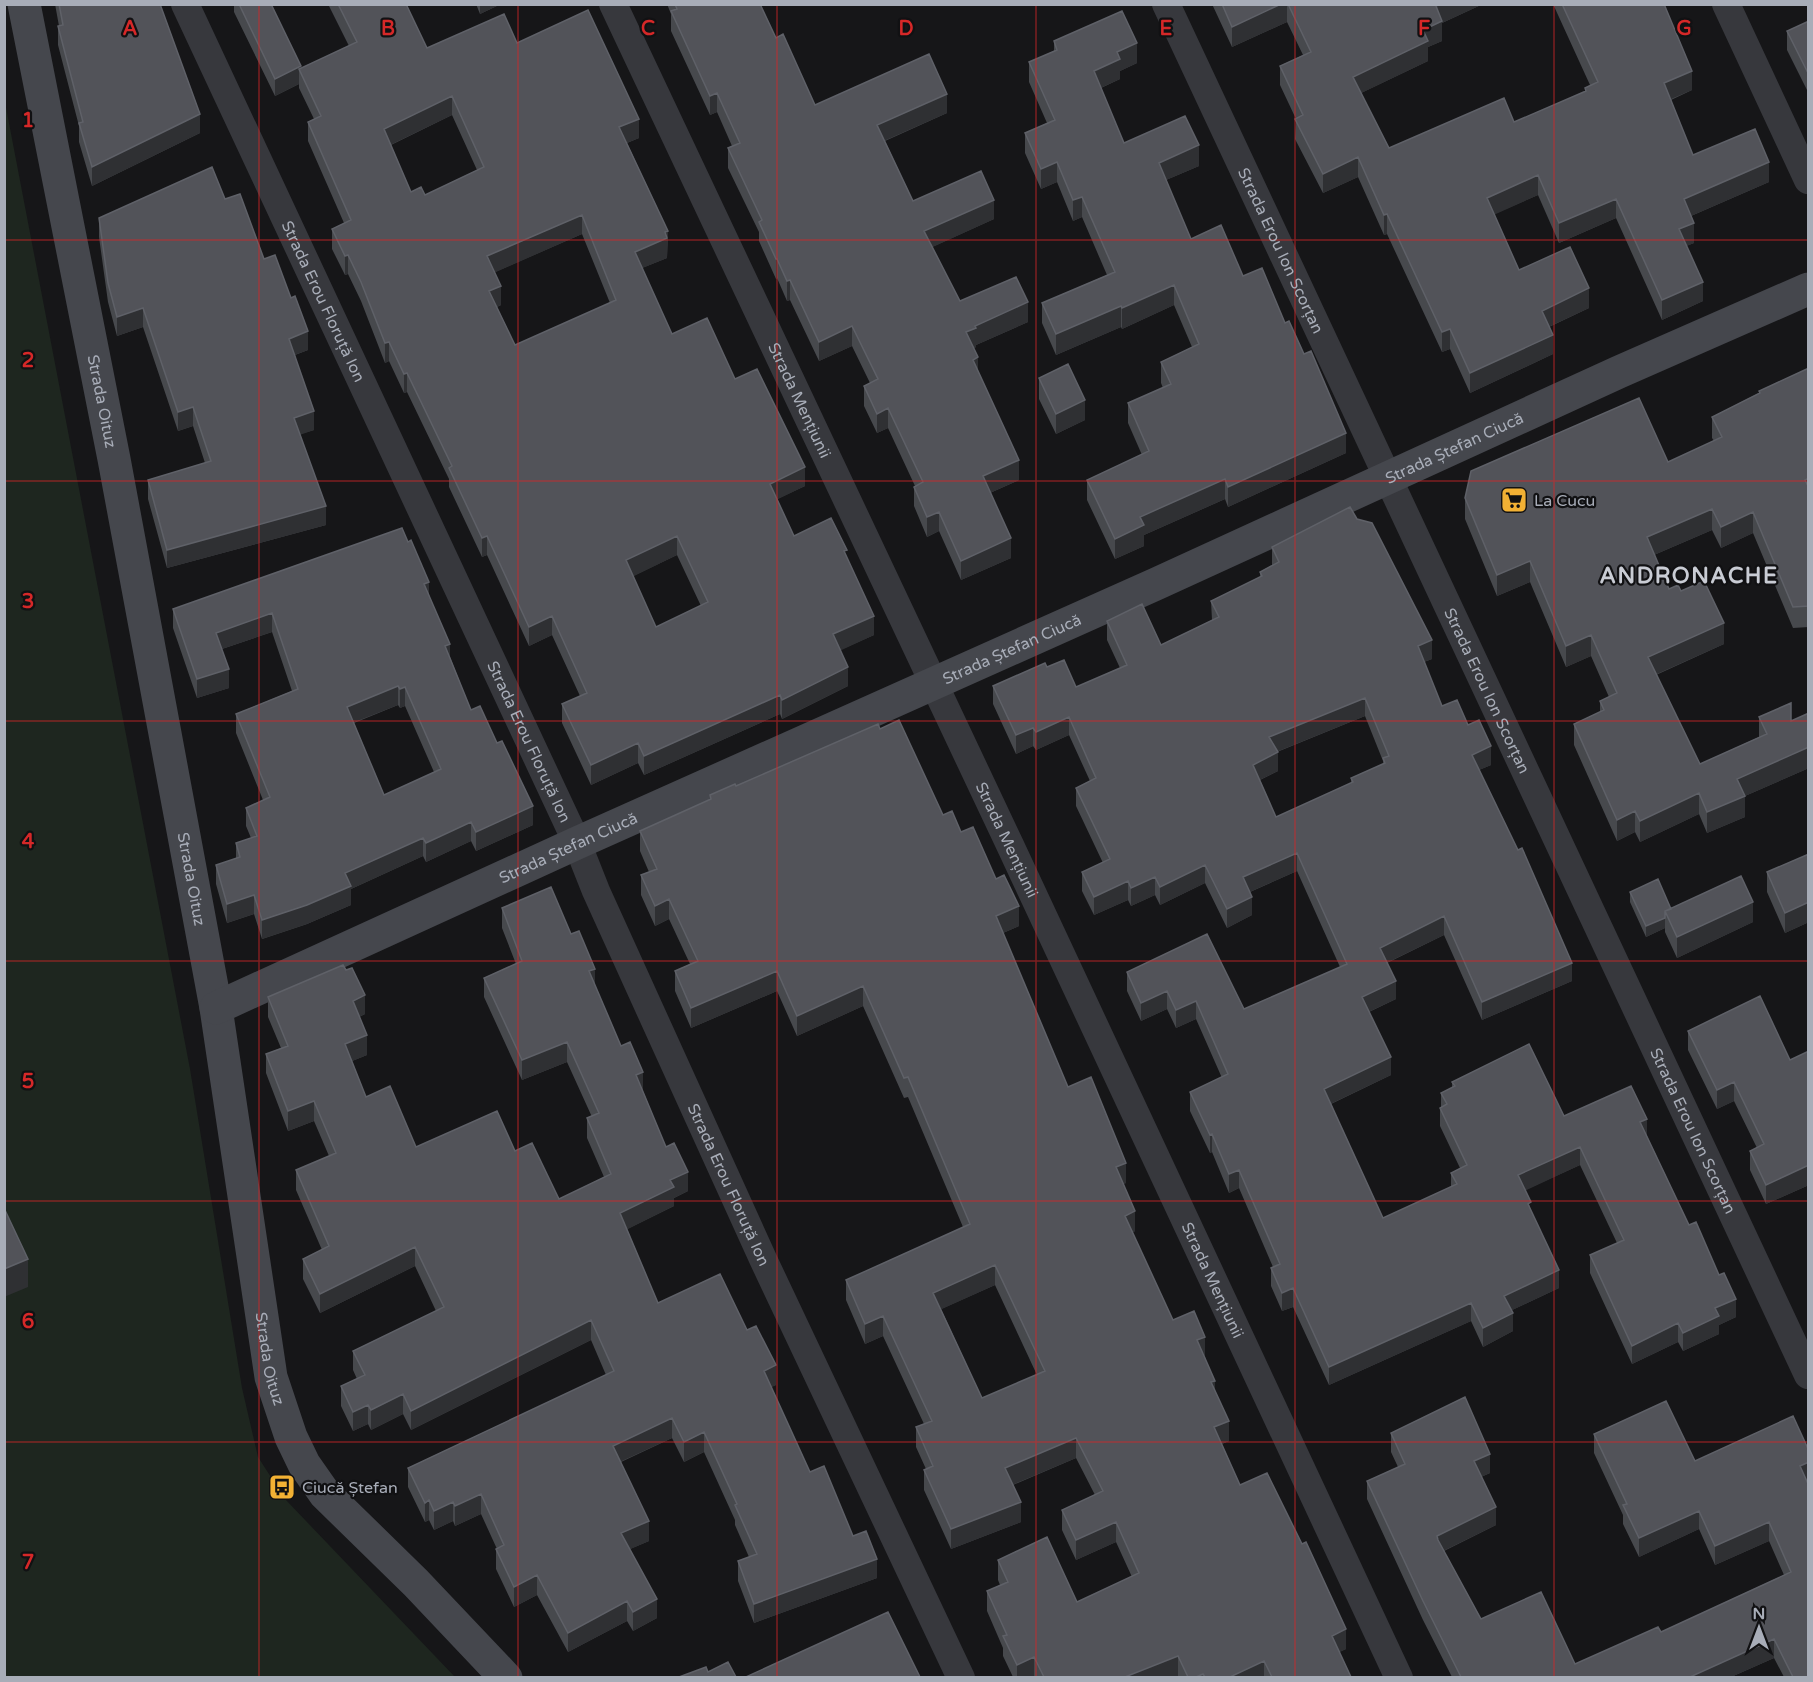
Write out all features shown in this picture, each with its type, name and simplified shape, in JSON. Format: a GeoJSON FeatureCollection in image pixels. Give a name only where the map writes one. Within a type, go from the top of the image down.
{"type":"FeatureCollection","features":[{"type":"Feature","properties":{"kind":"street","name":"Strada Oituz"},"geometry":{"type":"LineString","coordinates":[[24,4],[114,459],[216,1008],[271,1377],[280,1410],[304,1464],[325,1494],[416,1583],[506,1677]]}},
{"type":"Feature","properties":{"kind":"street","name":"Strada Erou Floruță Ion"},"geometry":{"type":"LineString","coordinates":[[185,4],[577,843],[596,891],[763,1259],[961,1677]]}},
{"type":"Feature","properties":{"kind":"street","name":"Strada Mențiunii"},"geometry":{"type":"LineString","coordinates":[[613,4],[847,497],[932,684],[1015,856],[1399,1677]]}},
{"type":"Feature","properties":{"kind":"street","name":"Strada Erou Ion Scorțan"},"geometry":{"type":"LineString","coordinates":[[1166,4],[1809,1375]]}},
{"type":"Feature","properties":{"kind":"street"},"geometry":{"type":"LineString","coordinates":[[1726,4],[1809,180]]}},
{"type":"Feature","properties":{"kind":"street","name":"Strada Ștefan Ciucă"},"geometry":{"type":"LineString","coordinates":[[216,1008],[577,843],[1389,479],[1619,372],[1809,289]]}},
{"type":"Feature","properties":{"kind":"shaded area"},"geometry":{"type":"Polygon","coordinates":[[[4,97],[190,1069],[242,1388],[258,1457],[285,1499],[455,1677],[5,1677],[4,97]]]}},
{"type":"Feature","properties":{"kind":"building"},"geometry":{"type":"Polygon","coordinates":[[[59,4],[160,4],[200,114],[92,167],[79,123],[83,122],[58,26],[63,25],[59,4]]]}},
{"type":"Feature","properties":{"kind":"building"},"geometry":{"type":"Polygon","coordinates":[[[239,4],[271,4],[301,66],[275,79],[239,4]]]}},
{"type":"Feature","properties":{"kind":"building"},"geometry":{"type":"Polygon","coordinates":[[[338,4],[406,4],[427,48],[504,14],[517,43],[588,10],[639,119],[619,127],[668,231],[665,232],[667,238],[635,252],[672,334],[707,318],[735,379],[757,369],[805,467],[770,484],[794,536],[831,518],[874,616],[833,634],[848,667],[782,700],[780,695],[644,756],[638,743],[591,765],[562,704],[587,693],[552,616],[529,627],[487,536],[482,538],[449,468],[452,466],[407,373],[404,374],[389,342],[385,343],[361,282],[332,229],[351,220],[308,122],[321,116],[299,69],[357,42],[338,4]],[[452,96],[384,129],[411,192],[421,187],[425,195],[484,167],[452,96]],[[582,215],[487,256],[501,286],[489,291],[515,345],[616,300],[582,215]],[[677,536],[626,560],[656,627],[708,602],[677,536]]]}},
{"type":"Feature","properties":{"kind":"building"},"geometry":{"type":"Polygon","coordinates":[[[675,4],[760,4],[776,38],[783,34],[815,105],[929,54],[947,94],[877,125],[913,201],[981,171],[994,200],[924,231],[960,301],[1016,277],[1028,302],[966,332],[978,357],[973,360],[1019,460],[983,476],[1011,538],[961,561],[939,512],[927,517],[914,487],[923,482],[888,408],[877,414],[864,386],[878,379],[852,326],[819,342],[790,280],[787,281],[776,259],[759,222],[762,220],[728,148],[740,143],[717,93],[710,96],[671,11],[677,9],[675,4]]]}},
{"type":"Feature","properties":{"kind":"building"},"geometry":{"type":"Polygon","coordinates":[[[1222,4],[1281,4],[1232,27],[1222,4]]]}},
{"type":"Feature","properties":{"kind":"building"},"geometry":{"type":"Polygon","coordinates":[[[1288,4],[1440,4],[1436,6],[1442,21],[1423,30],[1428,41],[1353,77],[1389,148],[1504,98],[1514,122],[1586,91],[1585,88],[1598,82],[1562,4],[1664,4],[1692,71],[1664,83],[1693,155],[1755,129],[1769,162],[1684,199],[1694,223],[1679,229],[1703,282],[1662,300],[1616,199],[1559,223],[1538,175],[1487,198],[1519,270],[1570,247],[1589,288],[1542,311],[1553,335],[1470,373],[1450,329],[1442,332],[1358,157],[1323,174],[1295,119],[1303,115],[1280,66],[1311,52],[1288,4]]]}},
{"type":"Feature","properties":{"kind":"building"},"geometry":{"type":"Polygon","coordinates":[[[1122,11],[1137,43],[1117,52],[1120,59],[1094,71],[1124,143],[1185,116],[1199,145],[1159,163],[1191,239],[1221,225],[1243,276],[1262,268],[1285,323],[1289,321],[1304,354],[1311,351],[1346,433],[1228,487],[1225,479],[1140,517],[1144,525],[1115,539],[1087,480],[1149,451],[1128,403],[1171,384],[1161,362],[1199,344],[1174,285],[1056,334],[1042,303],[1115,272],[1082,197],[1073,200],[1057,162],[1041,169],[1025,133],[1055,120],[1029,62],[1057,50],[1054,41],[1122,11]]]}},
{"type":"Feature","properties":{"kind":"building"},"geometry":{"type":"Polygon","coordinates":[[[1809,21],[1809,75],[1787,31],[1809,21]]]}},
{"type":"Feature","properties":{"kind":"building"},"geometry":{"type":"Polygon","coordinates":[[[212,167],[225,199],[240,194],[264,259],[275,255],[291,298],[295,296],[308,331],[289,339],[314,411],[294,418],[326,506],[167,550],[148,480],[211,461],[193,407],[178,412],[143,308],[117,317],[108,283],[99,218],[212,167]]]}},
{"type":"Feature","properties":{"kind":"building"},"geometry":{"type":"Polygon","coordinates":[[[1068,364],[1085,400],[1056,414],[1039,378],[1068,364]]]}},
{"type":"Feature","properties":{"kind":"building"},"geometry":{"type":"Polygon","coordinates":[[[1809,368],[1809,478],[1805,480],[1809,488],[1809,606],[1793,607],[1753,512],[1721,527],[1712,509],[1647,537],[1669,589],[1678,585],[1681,591],[1704,581],[1724,623],[1648,657],[1700,764],[1767,734],[1759,717],[1791,703],[1791,721],[1809,713],[1809,747],[1737,779],[1745,796],[1707,812],[1699,793],[1640,821],[1635,811],[1617,820],[1574,724],[1604,710],[1600,701],[1617,693],[1591,635],[1566,646],[1530,561],[1497,575],[1465,498],[1471,471],[1639,398],[1668,462],[1722,437],[1712,417],[1760,393],[1759,391],[1809,368]]]}},
{"type":"Feature","properties":{"kind":"building"},"geometry":{"type":"Polygon","coordinates":[[[1350,507],[1357,519],[1372,523],[1432,640],[1418,646],[1442,706],[1457,700],[1468,725],[1479,720],[1491,746],[1472,755],[1518,850],[1522,848],[1572,963],[1482,1002],[1444,916],[1380,948],[1396,981],[1362,997],[1391,1057],[1324,1089],[1383,1218],[1457,1184],[1451,1173],[1467,1165],[1440,1108],[1447,1104],[1441,1093],[1455,1086],[1452,1082],[1529,1044],[1564,1116],[1631,1086],[1647,1119],[1640,1122],[1689,1225],[1696,1222],[1719,1275],[1724,1273],[1736,1299],[1715,1308],[1719,1316],[1683,1333],[1678,1323],[1632,1346],[1590,1255],[1624,1240],[1580,1147],[1518,1175],[1531,1202],[1528,1204],[1559,1270],[1504,1296],[1513,1313],[1483,1328],[1471,1303],[1329,1367],[1293,1288],[1282,1293],[1271,1268],[1280,1264],[1239,1170],[1229,1174],[1212,1134],[1210,1135],[1190,1092],[1228,1074],[1196,1001],[1176,1010],[1167,991],[1141,1003],[1127,972],[1207,934],[1244,1009],[1347,964],[1297,853],[1243,877],[1252,897],[1227,909],[1205,865],[1160,887],[1155,877],[1131,888],[1128,881],[1094,897],[1082,872],[1110,859],[1076,788],[1096,778],[1069,717],[1036,732],[1033,728],[1016,735],[993,686],[1045,663],[1047,667],[1064,660],[1076,687],[1127,665],[1107,621],[1142,604],[1161,645],[1219,617],[1211,601],[1262,576],[1260,572],[1279,562],[1272,547],[1350,507]],[[1365,698],[1269,737],[1278,752],[1253,765],[1276,817],[1353,782],[1351,778],[1385,763],[1383,758],[1389,756],[1365,698]]]}},
{"type":"Feature","properties":{"kind":"building"},"geometry":{"type":"Polygon","coordinates":[[[402,528],[408,542],[411,540],[429,582],[424,584],[450,644],[445,646],[471,710],[480,706],[497,743],[502,741],[533,806],[476,832],[471,822],[426,843],[423,838],[345,873],[351,886],[307,905],[262,920],[254,895],[227,904],[216,865],[240,857],[236,843],[257,836],[246,808],[270,797],[236,714],[298,689],[272,613],[216,633],[229,669],[197,679],[173,609],[402,528]],[[398,686],[347,707],[384,795],[441,769],[405,687],[400,689],[398,686]]]}},
{"type":"Feature","properties":{"kind":"building"},"geometry":{"type":"Polygon","coordinates":[[[899,720],[943,815],[952,811],[961,832],[973,827],[996,879],[1004,875],[1019,906],[996,916],[1068,1087],[1091,1077],[1126,1163],[1116,1167],[1135,1211],[1125,1216],[1173,1320],[1194,1311],[1205,1337],[1197,1340],[1215,1381],[1211,1382],[1229,1421],[1214,1427],[1240,1485],[1267,1473],[1302,1544],[1306,1542],[1346,1629],[1332,1636],[1351,1677],[1272,1677],[1264,1661],[1230,1677],[1205,1677],[1203,1674],[1188,1677],[1178,1656],[1125,1677],[1044,1677],[1034,1657],[1017,1665],[1003,1636],[1007,1635],[987,1591],[1008,1582],[998,1560],[1047,1537],[1077,1602],[1139,1573],[1116,1522],[1076,1540],[1062,1510],[1103,1491],[1076,1438],[1005,1468],[1021,1502],[951,1529],[924,1470],[933,1466],[916,1427],[932,1421],[883,1316],[865,1324],[846,1280],[970,1224],[908,1077],[904,1078],[863,986],[797,1016],[777,971],[691,1008],[675,971],[698,961],[669,899],[655,906],[641,875],[657,869],[640,831],[711,799],[710,795],[735,784],[736,786],[878,724],[880,729],[899,720]],[[995,1265],[933,1293],[982,1398],[1045,1371],[995,1265]]]}},
{"type":"Feature","properties":{"kind":"building"},"geometry":{"type":"Polygon","coordinates":[[[1809,854],[1809,902],[1785,913],[1767,872],[1809,854]]]}},
{"type":"Feature","properties":{"kind":"building"},"geometry":{"type":"Polygon","coordinates":[[[1741,876],[1753,902],[1677,937],[1665,911],[1741,876]]]}},
{"type":"Feature","properties":{"kind":"building"},"geometry":{"type":"Polygon","coordinates":[[[1658,879],[1671,909],[1665,911],[1665,918],[1646,926],[1630,892],[1658,879]]]}},
{"type":"Feature","properties":{"kind":"building"},"geometry":{"type":"Polygon","coordinates":[[[551,887],[571,934],[579,931],[595,969],[589,971],[621,1046],[630,1042],[643,1072],[636,1075],[666,1147],[674,1143],[688,1172],[670,1180],[674,1187],[620,1213],[658,1303],[720,1274],[747,1330],[756,1326],[776,1365],[764,1371],[810,1472],[824,1466],[853,1536],[866,1531],[877,1559],[754,1604],[738,1561],[757,1554],[735,1505],[737,1504],[704,1432],[684,1442],[672,1418],[613,1446],[649,1521],[621,1533],[657,1599],[633,1612],[627,1601],[568,1633],[537,1575],[514,1587],[496,1549],[504,1545],[481,1494],[455,1506],[453,1502],[434,1511],[429,1500],[425,1503],[408,1468],[614,1371],[591,1320],[411,1411],[403,1394],[371,1410],[368,1405],[353,1412],[341,1386],[365,1375],[353,1351],[444,1307],[415,1247],[320,1294],[303,1259],[329,1246],[296,1170],[336,1153],[314,1101],[288,1111],[266,1054],[288,1046],[268,997],[343,965],[346,970],[352,968],[365,995],[353,1001],[367,1035],[345,1044],[366,1097],[390,1086],[416,1147],[497,1111],[515,1151],[532,1143],[559,1199],[611,1174],[587,1118],[599,1113],[567,1042],[522,1060],[484,978],[522,961],[502,908],[551,887]]]}},
{"type":"Feature","properties":{"kind":"building"},"geometry":{"type":"Polygon","coordinates":[[[1760,996],[1790,1060],[1809,1051],[1809,1165],[1766,1185],[1750,1151],[1764,1144],[1734,1082],[1717,1090],[1688,1031],[1760,996]]]}},
{"type":"Feature","properties":{"kind":"building"},"geometry":{"type":"Polygon","coordinates":[[[4,1208],[28,1259],[4,1269],[4,1208]]]}},
{"type":"Feature","properties":{"kind":"building"},"geometry":{"type":"Polygon","coordinates":[[[1465,1397],[1490,1454],[1474,1461],[1496,1507],[1437,1536],[1438,1540],[1481,1619],[1541,1592],[1575,1664],[1658,1627],[1661,1632],[1791,1572],[1769,1522],[1715,1546],[1699,1511],[1639,1538],[1623,1505],[1627,1504],[1594,1434],[1666,1401],[1695,1461],[1793,1416],[1809,1451],[1809,1462],[1800,1466],[1809,1486],[1809,1677],[1793,1677],[1774,1639],[1690,1677],[1461,1677],[1367,1481],[1405,1464],[1391,1433],[1465,1397]]]}},
{"type":"Feature","properties":{"kind":"building"},"geometry":{"type":"Polygon","coordinates":[[[888,1612],[920,1677],[746,1677],[888,1612]]]}},
{"type":"Feature","properties":{"kind":"building"},"geometry":{"type":"Polygon","coordinates":[[[728,1662],[736,1677],[679,1677],[706,1667],[708,1672],[728,1662]]]}},
{"type":"Feature","properties":{"kind":"place","name":"La Cucu"},"geometry":{"type":"Point","coordinates":[1514,500]}},
{"type":"Feature","properties":{"kind":"place","name":"Ciucă Ștefan"},"geometry":{"type":"Point","coordinates":[282,1487]}},
{"type":"Feature","properties":{"kind":"district","name":"ANDRONACHE"},"geometry":{"type":"Point","coordinates":[1689,575]}}]}
